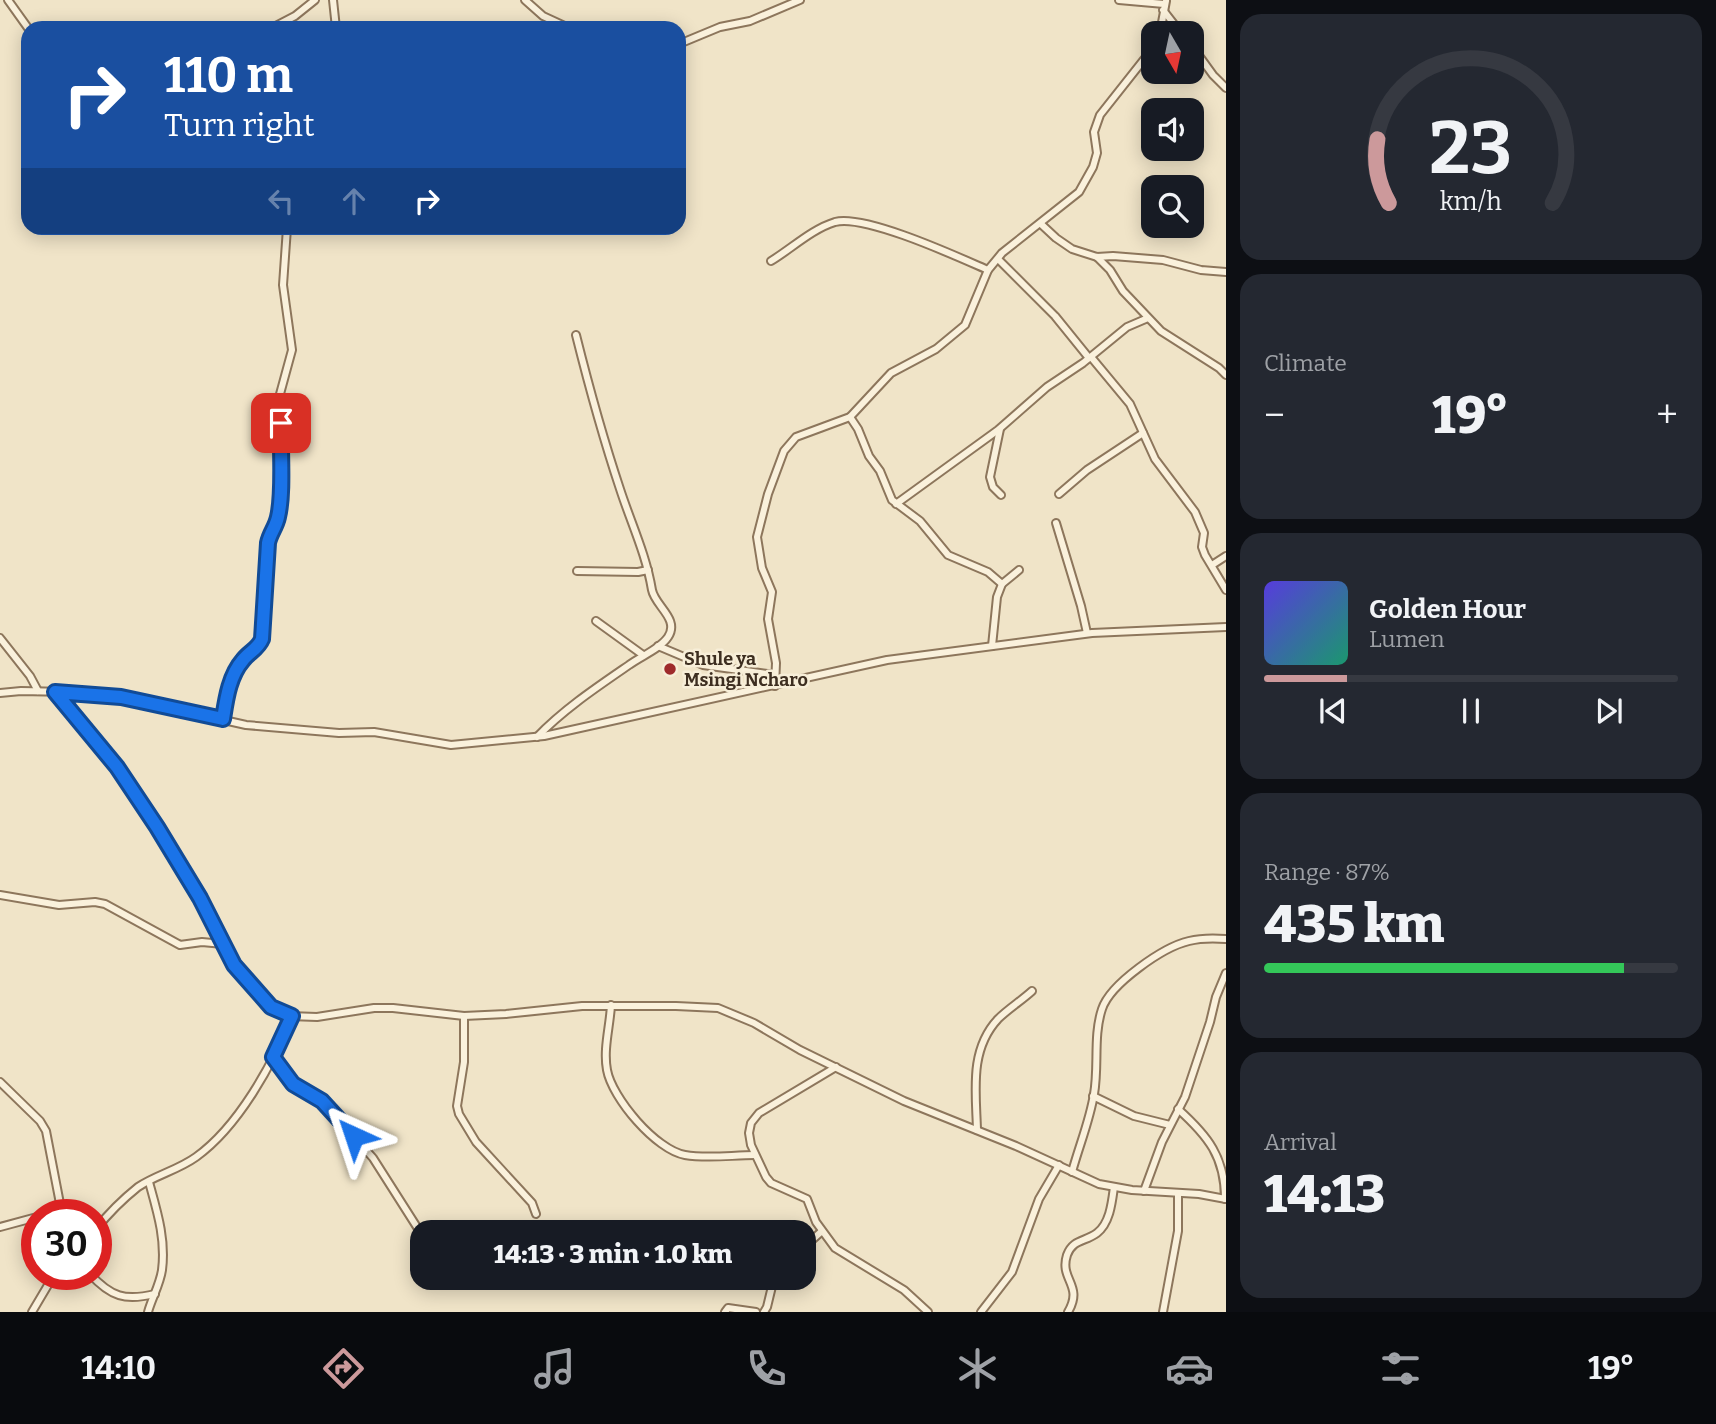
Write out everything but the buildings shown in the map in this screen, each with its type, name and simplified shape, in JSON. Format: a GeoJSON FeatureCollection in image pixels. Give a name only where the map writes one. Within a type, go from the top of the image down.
{"type":"FeatureCollection","features":[{"type":"Feature","properties":{"kind":"street"},"geometry":{"type":"LineString","coordinates":[[8,0],[23,21]]}},
{"type":"Feature","properties":{"kind":"street"},"geometry":{"type":"LineString","coordinates":[[285,21],[315,0]]}},
{"type":"Feature","properties":{"kind":"street"},"geometry":{"type":"LineString","coordinates":[[333,0],[335,21]]}},
{"type":"Feature","properties":{"kind":"street"},"geometry":{"type":"LineString","coordinates":[[525,0],[549,21]]}},
{"type":"Feature","properties":{"kind":"street"},"geometry":{"type":"LineString","coordinates":[[686,41],[720,27],[750,21],[800,0]]}},
{"type":"Feature","properties":{"kind":"street"},"geometry":{"type":"LineString","coordinates":[[1119,0],[1164,4],[1174,21]]}},
{"type":"Feature","properties":{"kind":"street"},"geometry":{"type":"LineString","coordinates":[[775,686],[775,656],[768,619],[772,592],[762,568],[757,537],[768,494],[784,451],[796,437],[850,417],[891,373],[936,349],[965,326],[988,271],[998,258],[1079,192],[1093,167],[1097,153],[1094,132],[1100,115],[1141,63]]}},
{"type":"Feature","properties":{"kind":"street"},"geometry":{"type":"LineString","coordinates":[[1204,63],[1226,88]]}},
{"type":"Feature","properties":{"kind":"street"},"geometry":{"type":"LineString","coordinates":[[771,261],[822,228],[845,221],[902,234],[961,257],[988,271]]}},
{"type":"Feature","properties":{"kind":"street"},"geometry":{"type":"LineString","coordinates":[[1041,223],[1072,249],[1097,257],[1163,260],[1201,271],[1226,272]]}},
{"type":"Feature","properties":{"kind":"street"},"geometry":{"type":"LineString","coordinates":[[223,719],[228,693],[238,667],[244,658],[260,645],[262,639],[268,543],[278,519],[280,394],[292,350],[283,285],[287,235]]}},
{"type":"Feature","properties":{"kind":"street"},"geometry":{"type":"LineString","coordinates":[[1097,257],[1110,270],[1123,291],[1161,331],[1226,375]]}},
{"type":"Feature","properties":{"kind":"street"},"geometry":{"type":"LineString","coordinates":[[998,258],[1055,316],[1130,404],[1162,469],[1195,512],[1204,533],[1202,547],[1226,590]]}},
{"type":"Feature","properties":{"kind":"street"},"geometry":{"type":"LineString","coordinates":[[896,504],[1000,429],[1047,387],[1127,327],[1148,317]]}},
{"type":"Feature","properties":{"kind":"street"},"geometry":{"type":"LineString","coordinates":[[537,737],[552,721],[658,646],[669,635],[671,625],[652,592],[648,570],[597,421],[576,335]]}},
{"type":"Feature","properties":{"kind":"street"},"geometry":{"type":"LineString","coordinates":[[850,417],[883,478],[889,497],[920,520],[948,555],[988,572],[1002,584]]}},
{"type":"Feature","properties":{"kind":"street"},"geometry":{"type":"LineString","coordinates":[[1000,429],[990,477],[993,487],[1001,495]]}},
{"type":"Feature","properties":{"kind":"street"},"geometry":{"type":"LineString","coordinates":[[1059,494],[1087,470],[1143,433]]}},
{"type":"Feature","properties":{"kind":"street"},"geometry":{"type":"LineString","coordinates":[[1056,523],[1082,606],[1087,633]]}},
{"type":"Feature","properties":{"kind":"street"},"geometry":{"type":"LineString","coordinates":[[1212,565],[1226,556]]}},
{"type":"Feature","properties":{"kind":"street"},"geometry":{"type":"LineString","coordinates":[[578,571],[648,570]]}},
{"type":"Feature","properties":{"kind":"street"},"geometry":{"type":"LineString","coordinates":[[992,646],[997,597],[1002,584],[1019,570]]}},
{"type":"Feature","properties":{"kind":"street"},"geometry":{"type":"LineString","coordinates":[[596,621],[643,655]]}},
{"type":"Feature","properties":{"kind":"street"},"geometry":{"type":"LineString","coordinates":[[0,693],[38,691],[121,697],[223,719],[287,729],[339,733],[374,732],[451,746],[537,737],[887,660],[1087,633],[1226,627]]}},
{"type":"Feature","properties":{"kind":"street"},"geometry":{"type":"LineString","coordinates":[[0,638],[30,676],[38,691]]}},
{"type":"Feature","properties":{"kind":"street"},"geometry":{"type":"LineString","coordinates":[[658,646],[703,665],[775,675]]}},
{"type":"Feature","properties":{"kind":"street"},"geometry":{"type":"LineString","coordinates":[[55,692],[135,793],[200,898],[234,965],[271,1007],[292,1016],[317,1017],[374,1008],[464,1016],[611,1005],[718,1008],[754,1023],[800,1050],[904,1101],[1099,1184],[1114,1188],[1226,1199],[1225,1178],[1217,1155],[1200,1130],[1178,1109]]}},
{"type":"Feature","properties":{"kind":"street"},"geometry":{"type":"LineString","coordinates":[[0,895],[58,905],[95,902],[105,904],[180,945],[202,942],[223,944]]}},
{"type":"Feature","properties":{"kind":"street"},"geometry":{"type":"LineString","coordinates":[[1072,1172],[1093,1096],[1098,1028],[1102,1008],[1107,999],[1146,962],[1170,948],[1188,941],[1226,939]]}},
{"type":"Feature","properties":{"kind":"street"},"geometry":{"type":"LineString","coordinates":[[1144,1191],[1170,1125],[1185,1097],[1226,973]]}},
{"type":"Feature","properties":{"kind":"street"},"geometry":{"type":"LineString","coordinates":[[977,1130],[976,1061],[983,1040],[998,1019],[1032,991]]}},
{"type":"Feature","properties":{"kind":"street"},"geometry":{"type":"LineString","coordinates":[[611,1005],[605,1056],[607,1072],[616,1094],[650,1134],[682,1154],[710,1157],[755,1155]]}},
{"type":"Feature","properties":{"kind":"street"},"geometry":{"type":"LineString","coordinates":[[112,1211],[149,1182],[195,1158],[229,1125],[273,1057],[292,1016]]}},
{"type":"Feature","properties":{"kind":"street"},"geometry":{"type":"LineString","coordinates":[[464,1016],[464,1062],[457,1106],[459,1114],[476,1142],[532,1203],[536,1214]]}},
{"type":"Feature","properties":{"kind":"street"},"geometry":{"type":"LineString","coordinates":[[273,1057],[293,1084],[322,1101],[373,1158],[412,1220]]}},
{"type":"Feature","properties":{"kind":"street"},"geometry":{"type":"LineString","coordinates":[[836,1067],[759,1113],[751,1123],[749,1133],[755,1155],[771,1183],[807,1199],[822,1231],[835,1248],[904,1290],[915,1303],[928,1312]]}},
{"type":"Feature","properties":{"kind":"street"},"geometry":{"type":"LineString","coordinates":[[0,1082],[40,1121],[46,1131],[58,1199]]}},
{"type":"Feature","properties":{"kind":"street"},"geometry":{"type":"LineString","coordinates":[[1093,1096],[1123,1112],[1170,1125]]}},
{"type":"Feature","properties":{"kind":"street"},"geometry":{"type":"LineString","coordinates":[[981,1312],[1012,1272],[1039,1199],[1059,1166]]}},
{"type":"Feature","properties":{"kind":"street"},"geometry":{"type":"LineString","coordinates":[[148,1312],[162,1270],[162,1223],[149,1182]]}},
{"type":"Feature","properties":{"kind":"street"},"geometry":{"type":"LineString","coordinates":[[1068,1312],[1074,1293],[1066,1274],[1067,1256],[1071,1246],[1097,1233],[1107,1220],[1114,1188]]}},
{"type":"Feature","properties":{"kind":"street"},"geometry":{"type":"LineString","coordinates":[[1163,1312],[1178,1231],[1178,1194]]}},
{"type":"Feature","properties":{"kind":"street"},"geometry":{"type":"LineString","coordinates":[[0,1227],[21,1221]]}},
{"type":"Feature","properties":{"kind":"street"},"geometry":{"type":"LineString","coordinates":[[816,1236],[822,1231]]}},
{"type":"Feature","properties":{"kind":"street"},"geometry":{"type":"LineString","coordinates":[[32,1312],[46,1290]]}},
{"type":"Feature","properties":{"kind":"street"},"geometry":{"type":"LineString","coordinates":[[106,1290],[130,1298],[155,1294]]}},
{"type":"Feature","properties":{"kind":"street"},"geometry":{"type":"LineString","coordinates":[[764,1312],[771,1290]]}},
{"type":"Feature","properties":{"kind":"street"},"geometry":{"type":"LineString","coordinates":[[725,1312],[733,1307],[756,1312]]}},
{"type":"Feature","properties":{"kind":"place","name":"Shule ya Msingi Ncharo"},"geometry":{"type":"Point","coordinates":[670,669]}},
{"type":"Feature","properties":{"kind":"route"},"geometry":{"type":"LineString","coordinates":[[281,423],[280,503],[278,519],[268,543],[262,639],[260,645],[244,658],[233,677],[223,719],[121,697],[55,692],[117,767],[157,827],[200,898],[234,965],[271,1007],[292,1016],[280,1047],[273,1057],[293,1084],[322,1101],[354,1136]]}}]}
